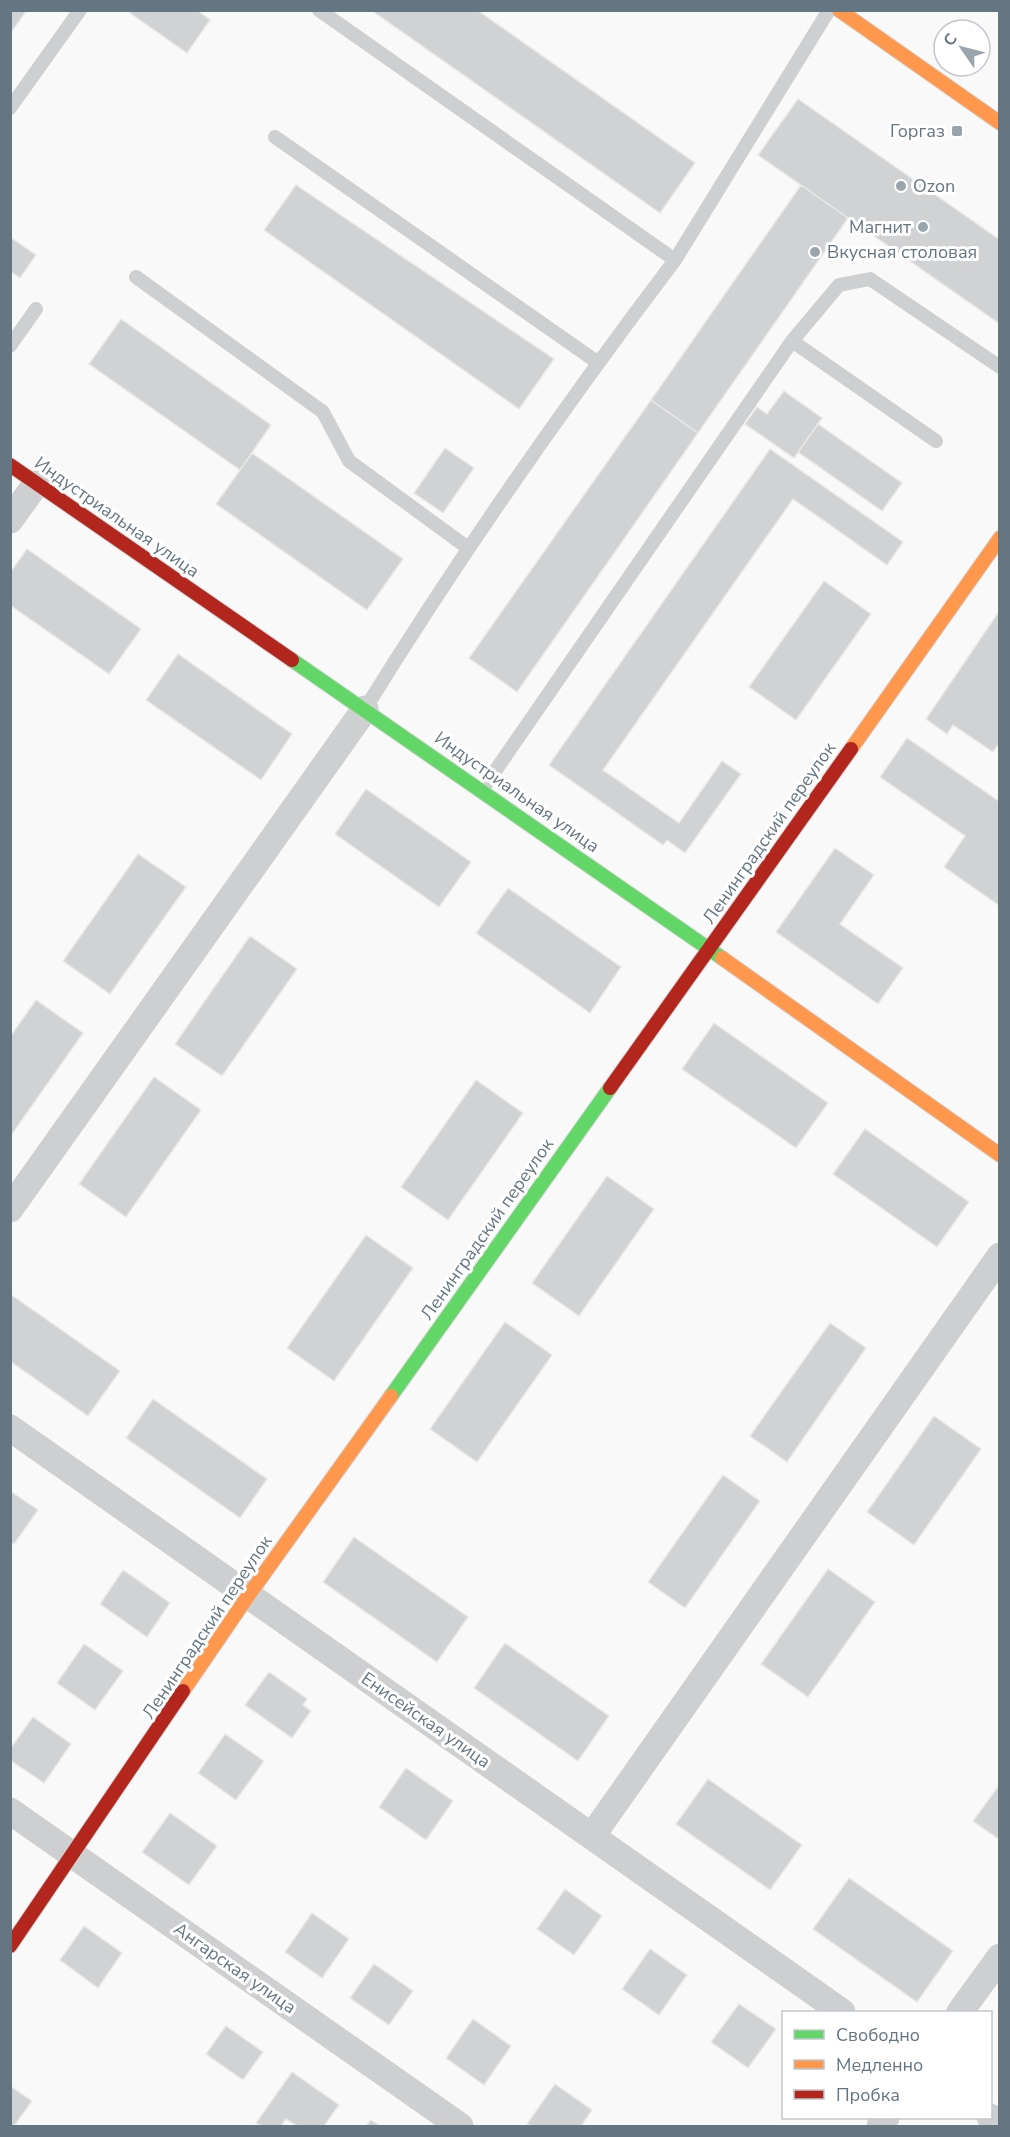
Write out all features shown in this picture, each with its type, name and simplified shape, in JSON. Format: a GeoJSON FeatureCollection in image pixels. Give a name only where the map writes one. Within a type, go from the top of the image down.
{"type":"FeatureCollection","features":[{"type":"Feature","properties":{"kind":"street"},"geometry":{"type":"LineString","coordinates":[[839,10],[999,123]]}},
{"type":"Feature","properties":{"kind":"street","name":"Индустриальная улица"},"geometry":{"type":"LineString","coordinates":[[10,465],[366,709],[710,949],[999,1155]]}},
{"type":"Feature","properties":{"kind":"street"},"geometry":{"type":"LineString","coordinates":[[10,520],[36,484]]}},
{"type":"Feature","properties":{"kind":"street","name":"Ленинградский переулок"},"geometry":{"type":"LineString","coordinates":[[10,1946],[248,1596],[710,949],[999,538]]}},
{"type":"Feature","properties":{"kind":"street"},"geometry":{"type":"LineString","coordinates":[[10,1209],[366,709]]}},
{"type":"Feature","properties":{"kind":"street"},"geometry":{"type":"LineString","coordinates":[[592,1836],[999,1256]]}},
{"type":"Feature","properties":{"kind":"street","name":"Енисейская улица"},"geometry":{"type":"LineString","coordinates":[[10,1428],[839,2011]]}},
{"type":"Feature","properties":{"kind":"street","name":"Ангарская улица"},"geometry":{"type":"LineString","coordinates":[[10,1811],[460,2127]]}},
{"type":"Feature","properties":{"kind":"street"},"geometry":{"type":"LineString","coordinates":[[961,2011],[999,1957]]}},
{"type":"Feature","properties":{"kind":"lane"},"geometry":{"type":"LineString","coordinates":[[10,108],[80,10]]}},
{"type":"Feature","properties":{"kind":"lane"},"geometry":{"type":"LineString","coordinates":[[319,10],[675,260]]}},
{"type":"Feature","properties":{"kind":"lane"},"geometry":{"type":"LineString","coordinates":[[366,709],[468,548],[597,362],[675,260],[829,10]]}},
{"type":"Feature","properties":{"kind":"lane"},"geometry":{"type":"LineString","coordinates":[[275,137],[597,362]]}},
{"type":"Feature","properties":{"kind":"lane"},"geometry":{"type":"LineString","coordinates":[[136,277],[323,412],[349,461],[468,548]]}},
{"type":"Feature","properties":{"kind":"lane"},"geometry":{"type":"LineString","coordinates":[[482,790],[792,341],[839,285],[870,279],[999,367]]}},
{"type":"Feature","properties":{"kind":"lane"},"geometry":{"type":"LineString","coordinates":[[10,346],[36,309]]}},
{"type":"Feature","properties":{"kind":"lane"},"geometry":{"type":"LineString","coordinates":[[792,341],[936,441]]}},
{"type":"Feature","properties":{"kind":"building"},"geometry":{"type":"Polygon","coordinates":[[[10,10],[27,10],[10,34],[10,10]]]}},
{"type":"Feature","properties":{"kind":"building"},"geometry":{"type":"Polygon","coordinates":[[[132,10],[197,10],[210,20],[187,53],[130,13],[132,10]]]}},
{"type":"Feature","properties":{"kind":"building"},"geometry":{"type":"Polygon","coordinates":[[[371,10],[477,10],[695,163],[660,213],[371,10]]]}},
{"type":"Feature","properties":{"kind":"building"},"geometry":{"type":"Polygon","coordinates":[[[798,99],[1000,240],[1000,324],[758,155],[798,99]]]}},
{"type":"Feature","properties":{"kind":"building"},"geometry":{"type":"Polygon","coordinates":[[[296,185],[554,359],[519,409],[264,230],[296,185]]]}},
{"type":"Feature","properties":{"kind":"building"},"geometry":{"type":"Polygon","coordinates":[[[801,185],[848,218],[698,433],[651,400],[801,185]]]}},
{"type":"Feature","properties":{"kind":"building"},"geometry":{"type":"Polygon","coordinates":[[[10,237],[36,255],[20,278],[10,271],[10,237]]]}},
{"type":"Feature","properties":{"kind":"building"},"geometry":{"type":"Polygon","coordinates":[[[121,319],[271,425],[240,470],[89,364],[121,319]]]}},
{"type":"Feature","properties":{"kind":"building"},"geometry":{"type":"Polygon","coordinates":[[[784,391],[822,418],[794,458],[745,424],[757,407],[767,414],[784,391]]]}},
{"type":"Feature","properties":{"kind":"building"},"geometry":{"type":"Polygon","coordinates":[[[651,400],[698,433],[517,692],[469,658],[651,400]]]}},
{"type":"Feature","properties":{"kind":"building"},"geometry":{"type":"Polygon","coordinates":[[[818,424],[902,483],[882,511],[798,452],[818,424]]]}},
{"type":"Feature","properties":{"kind":"building"},"geometry":{"type":"Polygon","coordinates":[[[445,448],[474,468],[443,513],[414,493],[445,448]]]}},
{"type":"Feature","properties":{"kind":"building"},"geometry":{"type":"Polygon","coordinates":[[[770,449],[903,542],[887,565],[793,499],[603,770],[679,823],[722,761],[741,774],[685,853],[667,840],[663,845],[549,765],[770,449]]]}},
{"type":"Feature","properties":{"kind":"building"},"geometry":{"type":"Polygon","coordinates":[[[252,453],[403,559],[367,610],[216,504],[252,453]]]}},
{"type":"Feature","properties":{"kind":"building"},"geometry":{"type":"Polygon","coordinates":[[[27,549],[141,629],[109,674],[10,605],[10,573],[27,549]]]}},
{"type":"Feature","properties":{"kind":"building"},"geometry":{"type":"Polygon","coordinates":[[[824,581],[871,614],[796,720],[749,687],[824,581]]]}},
{"type":"Feature","properties":{"kind":"building"},"geometry":{"type":"Polygon","coordinates":[[[1000,610],[1000,742],[993,752],[953,725],[947,734],[926,719],[1000,610]]]}},
{"type":"Feature","properties":{"kind":"building"},"geometry":{"type":"Polygon","coordinates":[[[178,654],[292,734],[261,780],[146,700],[178,654]]]}},
{"type":"Feature","properties":{"kind":"building"},"geometry":{"type":"Polygon","coordinates":[[[907,738],[1000,802],[1000,906],[944,867],[965,836],[880,777],[907,738]]]}},
{"type":"Feature","properties":{"kind":"building"},"geometry":{"type":"Polygon","coordinates":[[[366,789],[471,862],[439,907],[335,834],[366,789]]]}},
{"type":"Feature","properties":{"kind":"building"},"geometry":{"type":"Polygon","coordinates":[[[835,848],[874,875],[840,924],[903,968],[878,1004],[776,932],[835,848]]]}},
{"type":"Feature","properties":{"kind":"building"},"geometry":{"type":"Polygon","coordinates":[[[138,854],[186,887],[110,994],[63,961],[138,854]]]}},
{"type":"Feature","properties":{"kind":"building"},"geometry":{"type":"Polygon","coordinates":[[[508,888],[621,967],[590,1013],[476,933],[508,888]]]}},
{"type":"Feature","properties":{"kind":"building"},"geometry":{"type":"Polygon","coordinates":[[[250,936],[297,969],[222,1076],[175,1044],[250,936]]]}},
{"type":"Feature","properties":{"kind":"building"},"geometry":{"type":"Polygon","coordinates":[[[36,1000],[83,1033],[10,1137],[10,1037],[36,1000]]]}},
{"type":"Feature","properties":{"kind":"building"},"geometry":{"type":"Polygon","coordinates":[[[714,1023],[828,1103],[796,1148],[682,1069],[714,1023]]]}},
{"type":"Feature","properties":{"kind":"building"},"geometry":{"type":"Polygon","coordinates":[[[154,1077],[201,1110],[126,1217],[79,1184],[154,1077]]]}},
{"type":"Feature","properties":{"kind":"building"},"geometry":{"type":"Polygon","coordinates":[[[476,1080],[523,1113],[448,1220],[401,1187],[476,1080]]]}},
{"type":"Feature","properties":{"kind":"building"},"geometry":{"type":"Polygon","coordinates":[[[865,1129],[969,1202],[937,1247],[833,1174],[865,1129]]]}},
{"type":"Feature","properties":{"kind":"building"},"geometry":{"type":"Polygon","coordinates":[[[607,1176],[654,1209],[579,1316],[532,1283],[607,1176]]]}},
{"type":"Feature","properties":{"kind":"building"},"geometry":{"type":"Polygon","coordinates":[[[366,1235],[413,1268],[334,1381],[287,1348],[366,1235]]]}},
{"type":"Feature","properties":{"kind":"building"},"geometry":{"type":"Polygon","coordinates":[[[10,1294],[120,1371],[88,1416],[10,1361],[10,1294]]]}},
{"type":"Feature","properties":{"kind":"building"},"geometry":{"type":"Polygon","coordinates":[[[505,1322],[552,1355],[477,1462],[430,1429],[505,1322]]]}},
{"type":"Feature","properties":{"kind":"building"},"geometry":{"type":"Polygon","coordinates":[[[830,1323],[866,1348],[787,1462],[750,1436],[830,1323]]]}},
{"type":"Feature","properties":{"kind":"building"},"geometry":{"type":"Polygon","coordinates":[[[153,1399],[267,1479],[240,1518],[126,1438],[153,1399]]]}},
{"type":"Feature","properties":{"kind":"building"},"geometry":{"type":"Polygon","coordinates":[[[934,1416],[981,1449],[914,1545],[867,1512],[934,1416]]]}},
{"type":"Feature","properties":{"kind":"building"},"geometry":{"type":"Polygon","coordinates":[[[723,1475],[760,1501],[685,1608],[648,1582],[723,1475]]]}},
{"type":"Feature","properties":{"kind":"building"},"geometry":{"type":"Polygon","coordinates":[[[10,1491],[38,1510],[14,1544],[10,1541],[10,1491]]]}},
{"type":"Feature","properties":{"kind":"building"},"geometry":{"type":"Polygon","coordinates":[[[354,1537],[468,1617],[437,1662],[323,1582],[354,1537]]]}},
{"type":"Feature","properties":{"kind":"building"},"geometry":{"type":"Polygon","coordinates":[[[828,1569],[875,1602],[808,1697],[761,1664],[828,1569]]]}},
{"type":"Feature","properties":{"kind":"building"},"geometry":{"type":"Polygon","coordinates":[[[123,1570],[170,1603],[147,1637],[100,1604],[123,1570]]]}},
{"type":"Feature","properties":{"kind":"building"},"geometry":{"type":"Polygon","coordinates":[[[505,1643],[609,1716],[578,1761],[474,1688],[505,1643]]]}},
{"type":"Feature","properties":{"kind":"building"},"geometry":{"type":"Polygon","coordinates":[[[84,1644],[123,1671],[95,1710],[57,1683],[84,1644]]]}},
{"type":"Feature","properties":{"kind":"building"},"geometry":{"type":"Polygon","coordinates":[[[269,1672],[307,1699],[303,1705],[311,1711],[292,1738],[245,1705],[269,1672]]]}},
{"type":"Feature","properties":{"kind":"building"},"geometry":{"type":"Polygon","coordinates":[[[33,1717],[71,1744],[44,1783],[10,1760],[10,1749],[33,1717]]]}},
{"type":"Feature","properties":{"kind":"building"},"geometry":{"type":"Polygon","coordinates":[[[225,1734],[264,1761],[236,1800],[198,1773],[225,1734]]]}},
{"type":"Feature","properties":{"kind":"building"},"geometry":{"type":"Polygon","coordinates":[[[406,1768],[453,1801],[426,1840],[379,1807],[406,1768]]]}},
{"type":"Feature","properties":{"kind":"building"},"geometry":{"type":"Polygon","coordinates":[[[708,1779],[802,1845],[770,1890],[676,1824],[708,1779]]]}},
{"type":"Feature","properties":{"kind":"building"},"geometry":{"type":"Polygon","coordinates":[[[1000,1784],[1000,1840],[973,1821],[1000,1784]]]}},
{"type":"Feature","properties":{"kind":"building"},"geometry":{"type":"Polygon","coordinates":[[[170,1813],[217,1846],[189,1885],[142,1852],[170,1813]]]}},
{"type":"Feature","properties":{"kind":"building"},"geometry":{"type":"Polygon","coordinates":[[[849,1878],[953,1951],[917,2002],[813,1929],[849,1878]]]}},
{"type":"Feature","properties":{"kind":"building"},"geometry":{"type":"Polygon","coordinates":[[[565,1889],[602,1916],[574,1955],[537,1929],[565,1889]]]}},
{"type":"Feature","properties":{"kind":"building"},"geometry":{"type":"Polygon","coordinates":[[[312,1913],[349,1939],[322,1978],[285,1952],[312,1913]]]}},
{"type":"Feature","properties":{"kind":"building"},"geometry":{"type":"Polygon","coordinates":[[[84,1926],[122,1953],[98,1988],[60,1960],[84,1926]]]}},
{"type":"Feature","properties":{"kind":"building"},"geometry":{"type":"Polygon","coordinates":[[[650,1949],[687,1975],[659,2015],[622,1989],[650,1949]]]}},
{"type":"Feature","properties":{"kind":"building"},"geometry":{"type":"Polygon","coordinates":[[[374,1964],[413,1991],[389,2025],[350,1998],[374,1964]]]}},
{"type":"Feature","properties":{"kind":"building"},"geometry":{"type":"Polygon","coordinates":[[[739,2004],[776,2029],[748,2068],[711,2042],[739,2004]]]}},
{"type":"Feature","properties":{"kind":"building"},"geometry":{"type":"Polygon","coordinates":[[[473,2019],[511,2046],[484,2085],[446,2058],[473,2019]]]}},
{"type":"Feature","properties":{"kind":"building"},"geometry":{"type":"Polygon","coordinates":[[[226,2026],[263,2052],[243,2080],[206,2054],[226,2026]]]}},
{"type":"Feature","properties":{"kind":"building"},"geometry":{"type":"Polygon","coordinates":[[[292,2072],[339,2105],[324,2126],[297,2126],[286,2119],[281,2126],[261,2126],[256,2123],[292,2072]]]}},
{"type":"Feature","properties":{"kind":"building"},"geometry":{"type":"Polygon","coordinates":[[[555,2084],[592,2110],[581,2126],[531,2126],[527,2124],[555,2084]]]}},
{"type":"Feature","properties":{"kind":"building"},"geometry":{"type":"Polygon","coordinates":[[[10,2086],[32,2101],[14,2126],[10,2126],[10,2086]]]}},
{"type":"Feature","properties":{"kind":"building"},"geometry":{"type":"Polygon","coordinates":[[[371,2120],[380,2126],[366,2126],[371,2120]]]}},
{"type":"Feature","properties":{"kind":"traffic: fast"},"geometry":{"type":"LineString","coordinates":[[292,660],[722,958]]}},
{"type":"Feature","properties":{"kind":"traffic: fast"},"geometry":{"type":"LineString","coordinates":[[391,1396],[610,1088]]}},
{"type":"Feature","properties":{"kind":"traffic: slow"},"geometry":{"type":"LineString","coordinates":[[839,10],[1000,123]]}},
{"type":"Feature","properties":{"kind":"traffic: slow"},"geometry":{"type":"LineString","coordinates":[[851,749],[1000,538]]}},
{"type":"Feature","properties":{"kind":"traffic: slow"},"geometry":{"type":"LineString","coordinates":[[722,958],[1000,1155]]}},
{"type":"Feature","properties":{"kind":"traffic: slow"},"geometry":{"type":"LineString","coordinates":[[183,1691],[391,1396]]}},
{"type":"Feature","properties":{"kind":"traffic: jam"},"geometry":{"type":"LineString","coordinates":[[10,465],[292,660]]}},
{"type":"Feature","properties":{"kind":"traffic: jam"},"geometry":{"type":"LineString","coordinates":[[610,1088],[851,749]]}},
{"type":"Feature","properties":{"kind":"traffic: jam"},"geometry":{"type":"LineString","coordinates":[[10,1946],[183,1691]]}},
{"type":"Feature","properties":{"kind":"place","name":"Горгаз"},"geometry":{"type":"Point","coordinates":[957,131]}},
{"type":"Feature","properties":{"kind":"place","name":"Ozon"},"geometry":{"type":"Point","coordinates":[901,186]}},
{"type":"Feature","properties":{"kind":"place","name":"Магнит"},"geometry":{"type":"Point","coordinates":[923,227]}},
{"type":"Feature","properties":{"kind":"place","name":"Вкусная столовая"},"geometry":{"type":"Point","coordinates":[815,252]}}]}
